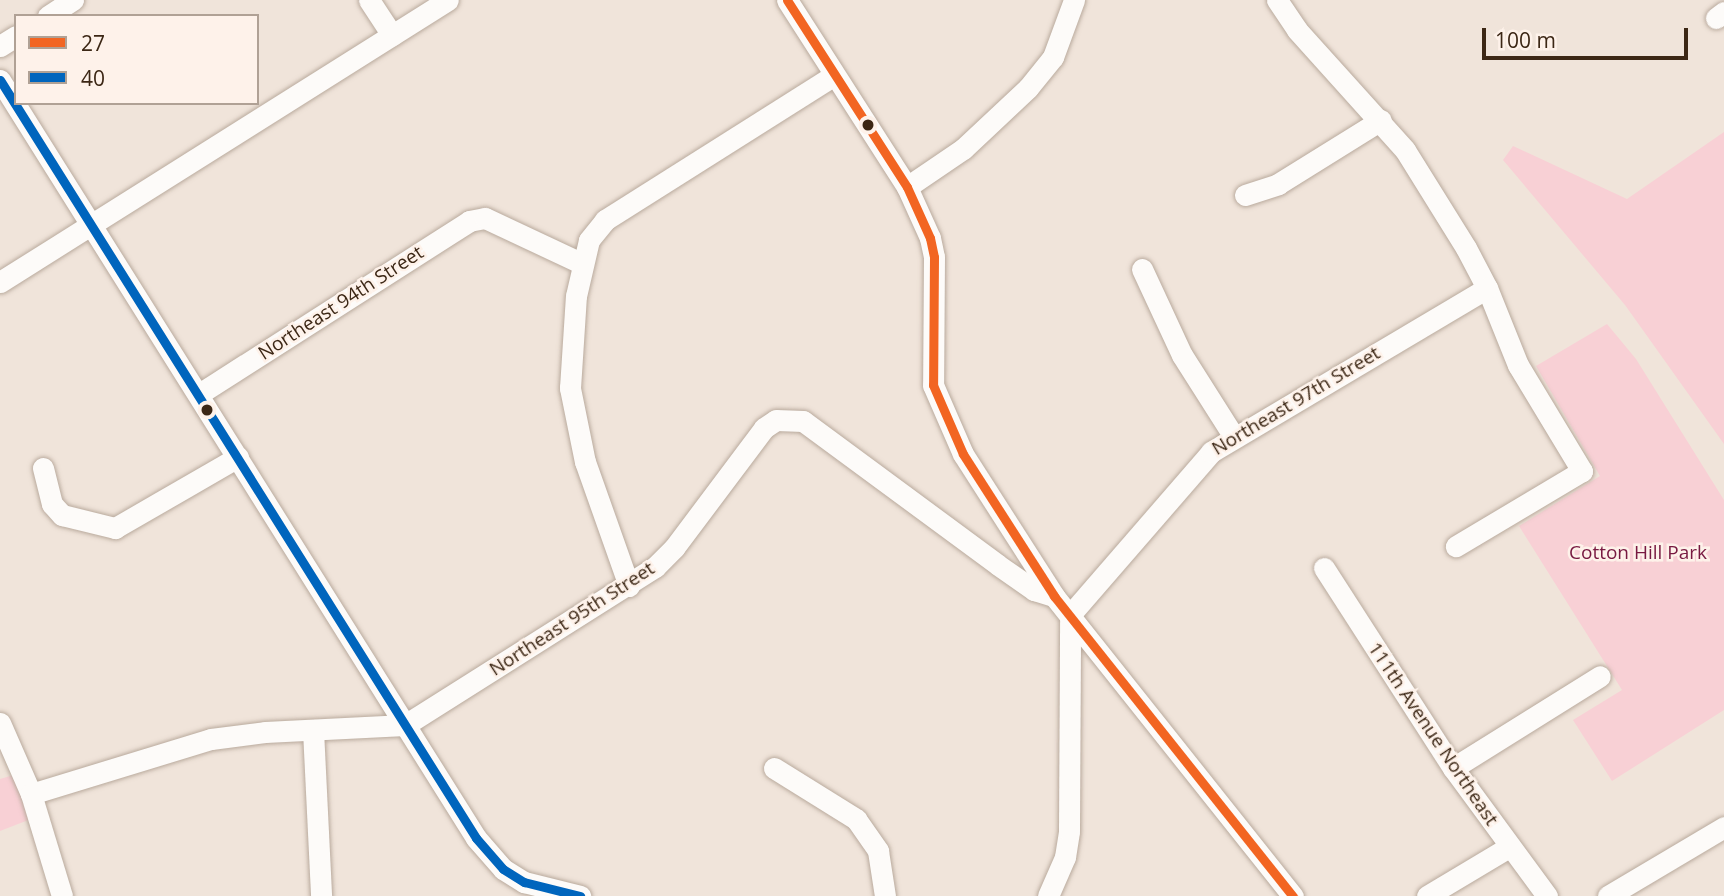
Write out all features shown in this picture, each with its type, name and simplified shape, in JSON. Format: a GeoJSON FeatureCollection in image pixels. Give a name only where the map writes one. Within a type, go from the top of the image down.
{"type":"FeatureCollection","features":[{"type":"Feature","properties":{"kind":"street"},"geometry":{"type":"LineString","coordinates":[[51,14],[73,0]]}},
{"type":"Feature","properties":{"kind":"street"},"geometry":{"type":"LineString","coordinates":[[369,0],[392,35]]}},
{"type":"Feature","properties":{"kind":"street"},"geometry":{"type":"LineString","coordinates":[[0,282],[448,0]]}},
{"type":"Feature","properties":{"kind":"street"},"geometry":{"type":"LineString","coordinates":[[787,0],[907,187],[934,257],[932,361],[938,402],[963,454],[1054,596],[1293,896]]}},
{"type":"Feature","properties":{"kind":"street"},"geometry":{"type":"LineString","coordinates":[[907,187],[994,122],[1053,57],[1073,0]]}},
{"type":"Feature","properties":{"kind":"street"},"geometry":{"type":"LineString","coordinates":[[1278,0],[1297,30],[1381,120],[1405,150],[1487,288],[1518,365],[1582,471],[1456,547]]}},
{"type":"Feature","properties":{"kind":"street"},"geometry":{"type":"LineString","coordinates":[[629,586],[574,423],[570,388],[581,262],[589,240],[605,220],[834,75]]}},
{"type":"Feature","properties":{"kind":"street"},"geometry":{"type":"LineString","coordinates":[[0,80],[14,102]]}},
{"type":"Feature","properties":{"kind":"street"},"geometry":{"type":"LineString","coordinates":[[16,105],[476,838],[503,869],[546,890],[580,896]]}},
{"type":"Feature","properties":{"kind":"street"},"geometry":{"type":"LineString","coordinates":[[1245,194],[1278,184],[1381,120]]}},
{"type":"Feature","properties":{"kind":"street","name":"Northeast 94th Street"},"geometry":{"type":"LineString","coordinates":[[199,394],[469,222],[485,218],[581,262]]}},
{"type":"Feature","properties":{"kind":"street"},"geometry":{"type":"LineString","coordinates":[[1142,269],[1182,355],[1234,437]]}},
{"type":"Feature","properties":{"kind":"street","name":"Northeast 97th Street"},"geometry":{"type":"LineString","coordinates":[[1070,615],[1198,463],[1234,437],[1487,288]]}},
{"type":"Feature","properties":{"kind":"street","name":"Northeast 95th Street"},"geometry":{"type":"LineString","coordinates":[[31,794],[212,739],[405,725],[629,586],[674,548],[764,428],[788,418],[803,421],[1007,572],[1034,590],[1054,596]]}},
{"type":"Feature","properties":{"kind":"street"},"geometry":{"type":"LineString","coordinates":[[43,468],[52,504],[62,514],[115,527],[238,457]]}},
{"type":"Feature","properties":{"kind":"street","name":"111th Avenue Northeast"},"geometry":{"type":"LineString","coordinates":[[1324,568],[1453,768],[1546,896]]}},
{"type":"Feature","properties":{"kind":"street"},"geometry":{"type":"LineString","coordinates":[[1048,896],[1065,857],[1069,831],[1070,615]]}},
{"type":"Feature","properties":{"kind":"street"},"geometry":{"type":"LineString","coordinates":[[1453,768],[1600,676]]}},
{"type":"Feature","properties":{"kind":"street"},"geometry":{"type":"LineString","coordinates":[[0,723],[31,794],[62,896]]}},
{"type":"Feature","properties":{"kind":"street"},"geometry":{"type":"LineString","coordinates":[[313,730],[321,896]]}},
{"type":"Feature","properties":{"kind":"street"},"geometry":{"type":"LineString","coordinates":[[775,768],[856,819],[878,851],[885,896]]}},
{"type":"Feature","properties":{"kind":"street"},"geometry":{"type":"LineString","coordinates":[[1608,896],[1724,827]]}},
{"type":"Feature","properties":{"kind":"street"},"geometry":{"type":"LineString","coordinates":[[1427,896],[1509,847]]}},
{"type":"Feature","properties":{"kind":"green space"},"geometry":{"type":"Polygon","coordinates":[[[1724,132],[1724,444],[1625,305],[1503,160],[1513,146],[1627,199],[1724,132]]]}},
{"type":"Feature","properties":{"kind":"green space","name":"Cotton Hill Park"},"geometry":{"type":"Polygon","coordinates":[[[1607,324],[1636,359],[1724,500],[1724,710],[1612,781],[1573,720],[1622,690],[1519,526],[1600,476],[1536,366],[1607,324]]]}},
{"type":"Feature","properties":{"kind":"green space"},"geometry":{"type":"Polygon","coordinates":[[[17,774],[31,819],[0,831],[0,779],[17,774]]]}},
{"type":"Feature","properties":{"kind":"transit line","name":"27"},"geometry":{"type":"LineString","coordinates":[[787,0],[907,187],[930,238],[934,257],[933,385],[963,454],[1054,596],[1293,896]]}},
{"type":"Feature","properties":{"kind":"transit line","name":"40"},"geometry":{"type":"LineString","coordinates":[[0,80],[14,102]]}},
{"type":"Feature","properties":{"kind":"transit line","name":"40"},"geometry":{"type":"LineString","coordinates":[[16,105],[476,838],[503,869],[524,882],[580,896]]}}]}
